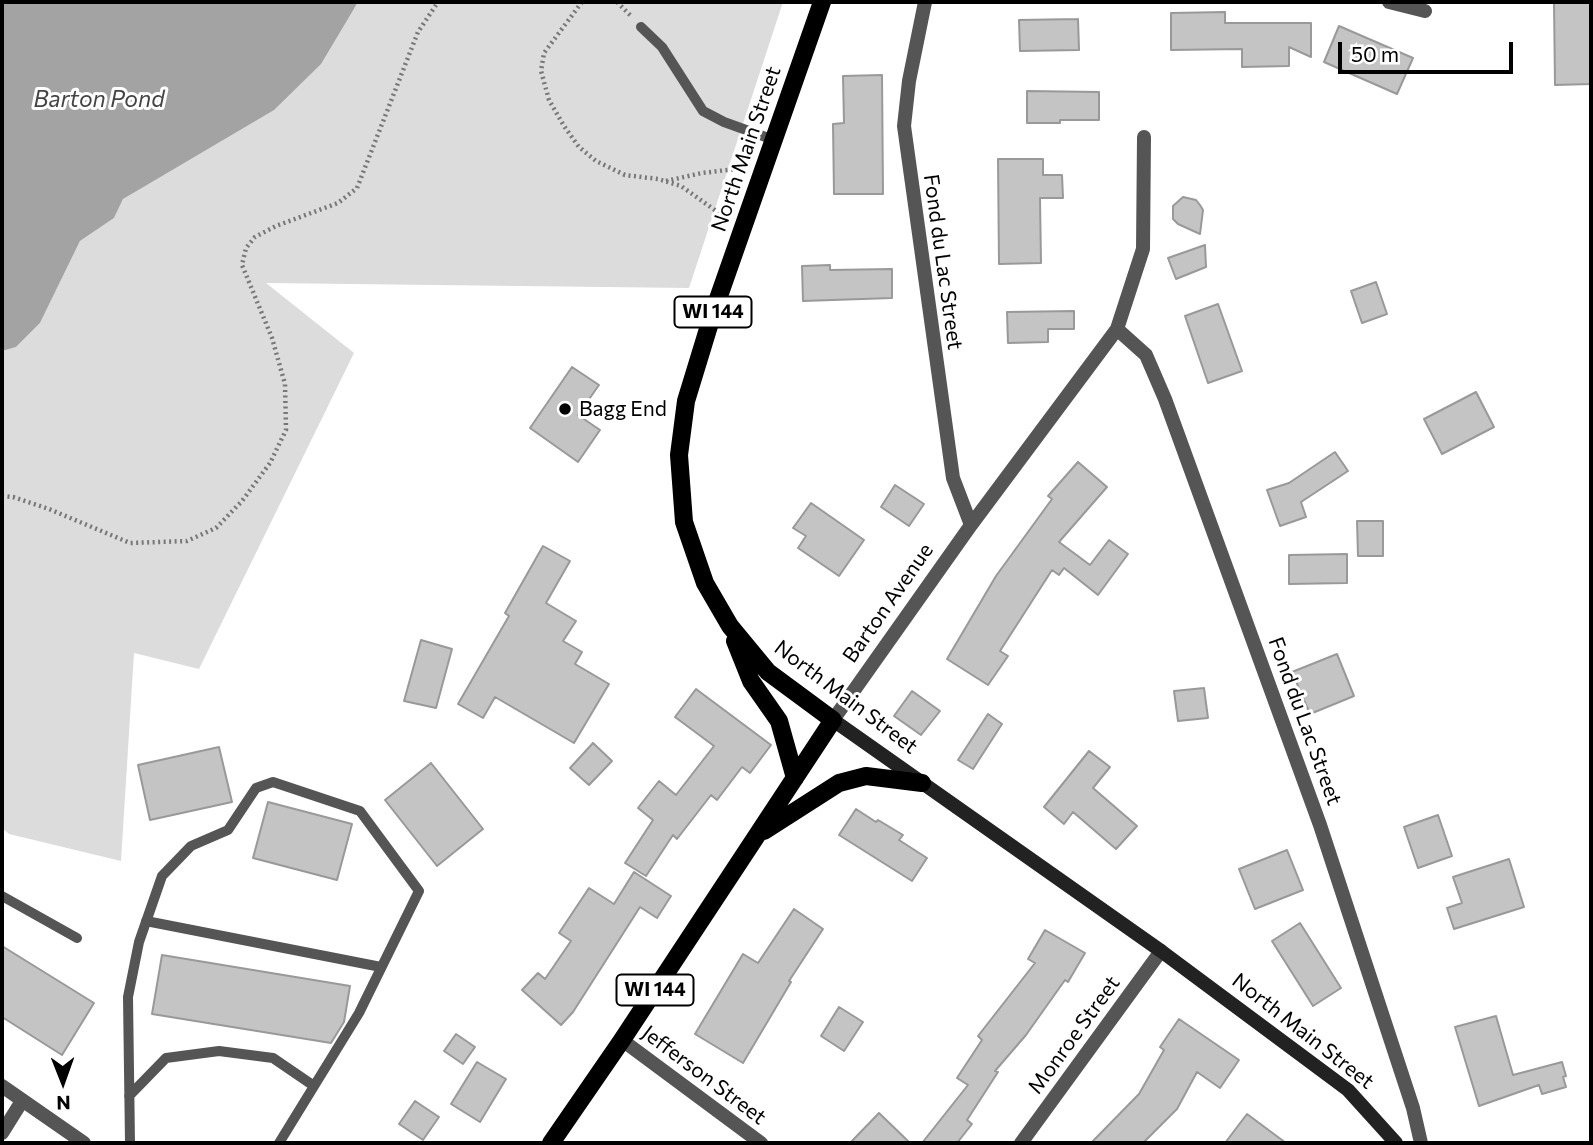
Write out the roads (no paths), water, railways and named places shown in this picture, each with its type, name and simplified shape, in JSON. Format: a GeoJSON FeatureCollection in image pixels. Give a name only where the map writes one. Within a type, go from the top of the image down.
{"type":"FeatureCollection","features":[{"type":"Feature","properties":{"kind":"main road","name":"North Main Street"},"geometry":{"type":"LineString","coordinates":[[822,2],[712,316],[686,401],[679,455],[684,522],[705,583],[730,626],[768,672],[1161,951],[1348,1090],[1396,1143]]}},
{"type":"Feature","properties":{"kind":"main road"},"geometry":{"type":"LineString","coordinates":[[730,626],[751,681],[779,721],[794,778]]}},
{"type":"Feature","properties":{"kind":"main road","name":"Barton Avenue"},"geometry":{"type":"LineString","coordinates":[[551,1143],[833,720]]}},
{"type":"Feature","properties":{"kind":"main road"},"geometry":{"type":"LineString","coordinates":[[758,834],[839,783],[866,776],[922,783]]}},
{"type":"Feature","properties":{"kind":"street","name":"Fond du Lac Street"},"geometry":{"type":"LineString","coordinates":[[925,2],[909,81],[904,126],[953,478],[971,524]]}},
{"type":"Feature","properties":{"kind":"street"},"geometry":{"type":"LineString","coordinates":[[1390,2],[1425,11]]}},
{"type":"Feature","properties":{"kind":"street","name":"Barton Avenue"},"geometry":{"type":"LineString","coordinates":[[833,720],[971,524],[1117,329],[1143,250],[1144,138]]}},
{"type":"Feature","properties":{"kind":"street","name":"Fond du Lac Street"},"geometry":{"type":"LineString","coordinates":[[1117,329],[1146,355],[1165,399],[1320,825],[1413,1108],[1421,1143]]}},
{"type":"Feature","properties":{"kind":"street","name":"Monroe Street"},"geometry":{"type":"LineString","coordinates":[[1021,1143],[1161,951]]}},
{"type":"Feature","properties":{"kind":"street","name":"Jefferson Street"},"geometry":{"type":"LineString","coordinates":[[622,1040],[761,1143]]}},
{"type":"Feature","properties":{"kind":"street"},"geometry":{"type":"LineString","coordinates":[[2,1086],[83,1143]]}},
{"type":"Feature","properties":{"kind":"street"},"geometry":{"type":"LineString","coordinates":[[2,1133],[22,1101]]}},
{"type":"Feature","properties":{"kind":"lane"},"geometry":{"type":"LineString","coordinates":[[641,27],[662,47],[703,111],[724,122],[774,140]]}},
{"type":"Feature","properties":{"kind":"lane"},"geometry":{"type":"LineString","coordinates":[[130,1143],[128,997],[139,942],[162,876],[191,846],[228,830],[256,788],[273,782],[360,811],[419,891],[359,1013],[279,1143]]}},
{"type":"Feature","properties":{"kind":"lane"},"geometry":{"type":"LineString","coordinates":[[2,896],[77,939]]}},
{"type":"Feature","properties":{"kind":"lane"},"geometry":{"type":"LineString","coordinates":[[146,921],[381,967]]}},
{"type":"Feature","properties":{"kind":"lane"},"geometry":{"type":"LineString","coordinates":[[129,1097],[166,1058],[219,1051],[273,1058],[314,1086]]}},
{"type":"Feature","properties":{"kind":"water","name":"Barton Pond"},"geometry":{"type":"Polygon","coordinates":[[[2,2],[358,2],[321,64],[274,110],[123,199],[114,218],[80,241],[40,323],[16,347],[2,351],[2,2]]]}},
{"type":"Feature","properties":{"kind":"place","name":"Bagg End"},"geometry":{"type":"Point","coordinates":[565,409]}}]}
